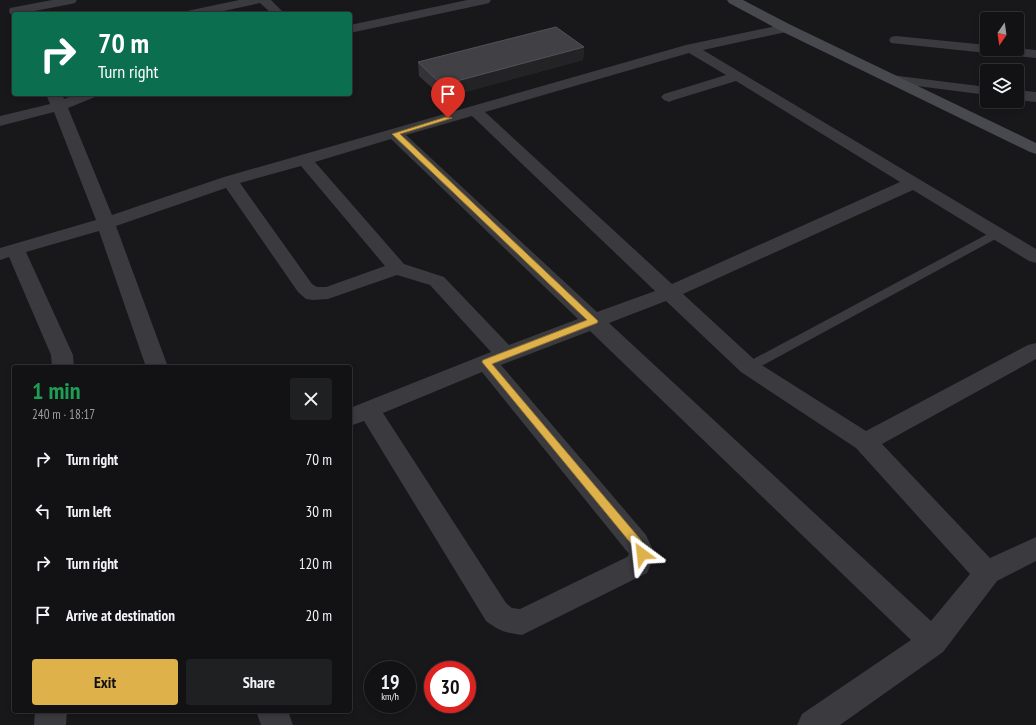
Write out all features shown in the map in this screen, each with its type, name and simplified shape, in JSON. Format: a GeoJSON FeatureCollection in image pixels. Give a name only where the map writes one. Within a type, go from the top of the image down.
{"type":"FeatureCollection","features":[{"type":"Feature","properties":{"kind":"street"},"geometry":{"type":"LineString","coordinates":[[13,10],[71,0]]}},
{"type":"Feature","properties":{"kind":"street"},"geometry":{"type":"LineString","coordinates":[[201,12],[257,0]]}},
{"type":"Feature","properties":{"kind":"street"},"geometry":{"type":"LineString","coordinates":[[264,0],[277,12]]}},
{"type":"Feature","properties":{"kind":"street"},"geometry":{"type":"LineString","coordinates":[[352,29],[484,0]]}},
{"type":"Feature","properties":{"kind":"street"},"geometry":{"type":"LineString","coordinates":[[733,0],[786,28],[1036,149]]}},
{"type":"Feature","properties":{"kind":"street"},"geometry":{"type":"LineString","coordinates":[[63,365],[62,355],[8,251],[106,223],[230,181],[691,48],[786,28]]}},
{"type":"Feature","properties":{"kind":"street"},"geometry":{"type":"LineString","coordinates":[[896,40],[1036,54]]}},
{"type":"Feature","properties":{"kind":"street"},"geometry":{"type":"LineString","coordinates":[[691,48],[1036,257]]}},
{"type":"Feature","properties":{"kind":"street"},"geometry":{"type":"LineString","coordinates":[[669,97],[738,76]]}},
{"type":"Feature","properties":{"kind":"street"},"geometry":{"type":"LineString","coordinates":[[891,79],[980,90]]}},
{"type":"Feature","properties":{"kind":"street"},"geometry":{"type":"LineString","coordinates":[[0,121],[57,100],[79,96]]}},
{"type":"Feature","properties":{"kind":"street"},"geometry":{"type":"LineString","coordinates":[[1024,96],[1036,97]]}},
{"type":"Feature","properties":{"kind":"street"},"geometry":{"type":"LineString","coordinates":[[57,100],[106,223],[156,365]]}},
{"type":"Feature","properties":{"kind":"street"},"geometry":{"type":"LineString","coordinates":[[475,111],[671,292],[749,367],[865,442],[987,573]]}},
{"type":"Feature","properties":{"kind":"street"},"geometry":{"type":"LineString","coordinates":[[395,134],[933,642]]}},
{"type":"Feature","properties":{"kind":"street"},"geometry":{"type":"LineString","coordinates":[[305,160],[397,268],[437,281],[496,358],[637,543],[642,554],[637,565],[522,622],[506,620],[496,612],[359,413],[496,358],[671,292],[913,182]]}},
{"type":"Feature","properties":{"kind":"street"},"geometry":{"type":"LineString","coordinates":[[230,181],[305,288],[313,294],[328,293],[397,268]]}},
{"type":"Feature","properties":{"kind":"street"},"geometry":{"type":"LineString","coordinates":[[865,442],[1036,350]]}},
{"type":"Feature","properties":{"kind":"street"},"geometry":{"type":"LineString","coordinates":[[813,725],[933,642],[987,573],[1036,548]]}},
{"type":"Feature","properties":{"kind":"street"},"geometry":{"type":"LineString","coordinates":[[50,725],[51,713]]}},
{"type":"Feature","properties":{"kind":"street"},"geometry":{"type":"LineString","coordinates":[[273,713],[277,725]]}},
{"type":"Feature","properties":{"kind":"lane"},"geometry":{"type":"LineString","coordinates":[[749,367],[997,233]]}},
{"type":"Feature","properties":{"kind":"building"},"geometry":{"type":"Polygon","coordinates":[[[556,27],[584,47],[442,85],[418,62],[556,27]]]}},
{"type":"Feature","properties":{"kind":"route"},"geometry":{"type":"LineString","coordinates":[[448,118],[395,134],[594,321],[486,362],[637,543],[642,554]]}}]}
